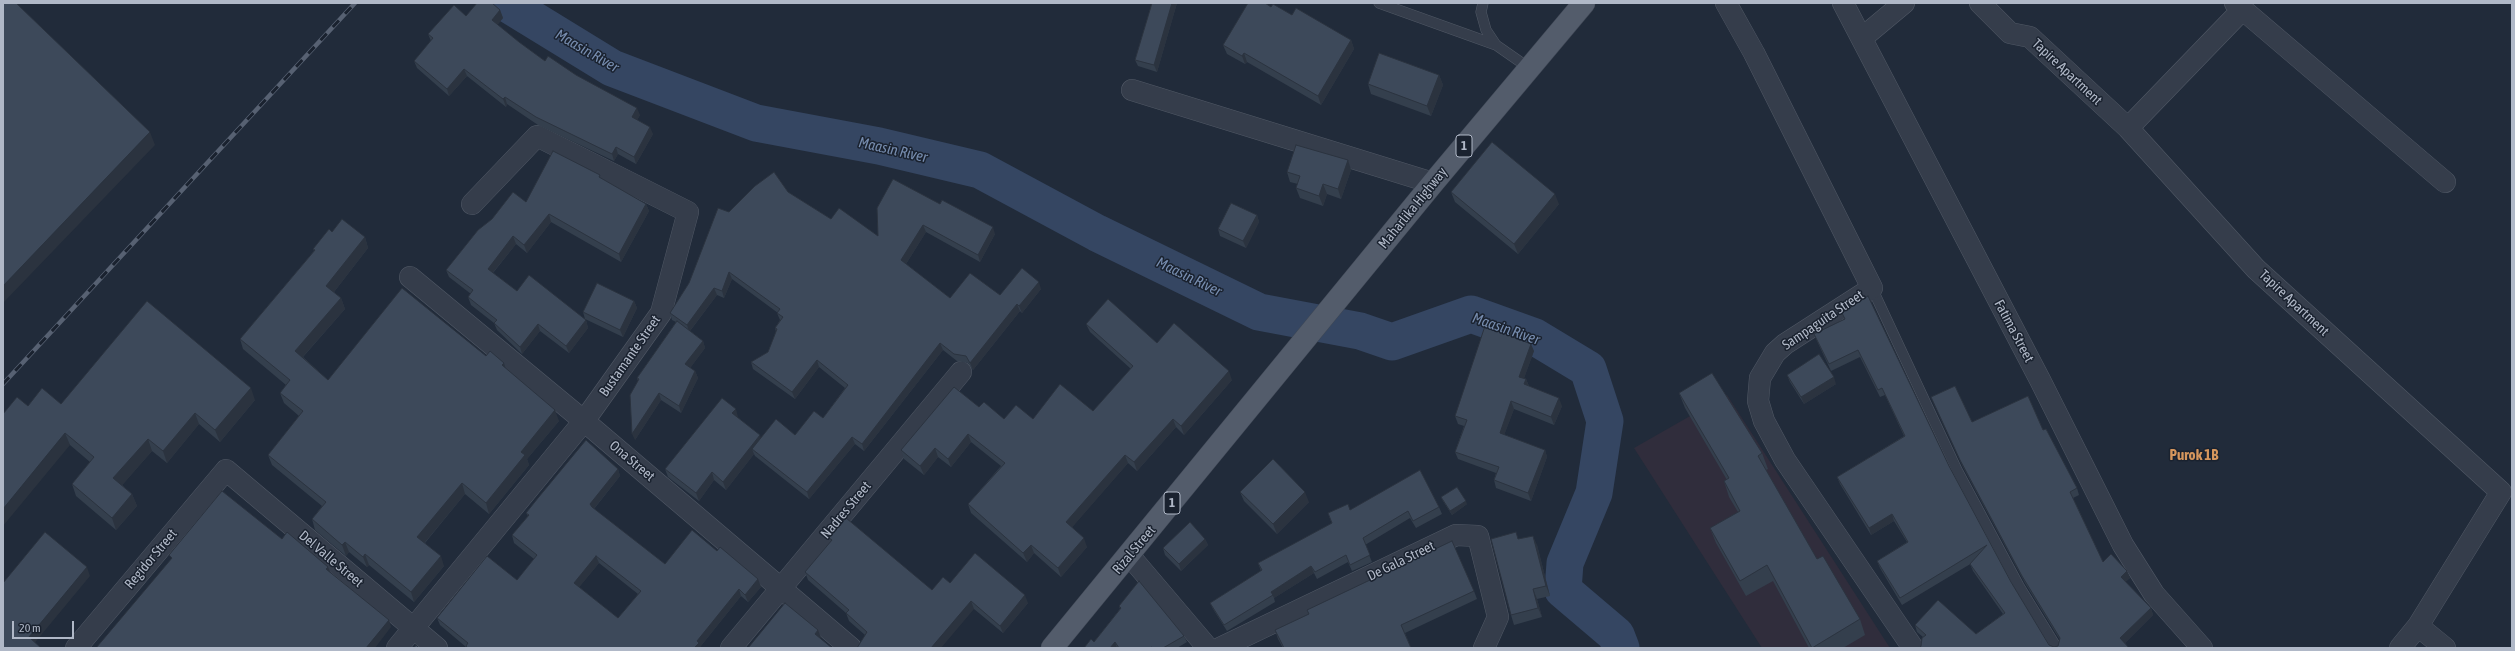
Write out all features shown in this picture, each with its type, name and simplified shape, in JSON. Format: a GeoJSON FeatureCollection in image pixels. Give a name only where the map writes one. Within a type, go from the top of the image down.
{"type":"FeatureCollection","features":[{"type":"Feature","properties":{"kind":"main road","name":"Maharlika Highway"},"geometry":{"type":"LineString","coordinates":[[1291,358],[1433,183],[1584,3]]}},
{"type":"Feature","properties":{"kind":"main road","name":"Rizal Street"},"geometry":{"type":"LineString","coordinates":[[1052,648],[1291,358]]}},
{"type":"Feature","properties":{"kind":"street","name":"Sampaguita Street"},"geometry":{"type":"LineString","coordinates":[[1726,3],[1754,53],[1872,288],[1775,352],[1760,378],[1758,401],[1764,420],[1785,460],[1914,648]]}},
{"type":"Feature","properties":{"kind":"street","name":"Fatima Street"},"geometry":{"type":"LineString","coordinates":[[1843,3],[2040,380],[2123,545],[2154,594],[2202,648]]}},
{"type":"Feature","properties":{"kind":"street"},"geometry":{"type":"LineString","coordinates":[[1862,38],[1904,3]]}},
{"type":"Feature","properties":{"kind":"street","name":"Tapire Apartment"},"geometry":{"type":"LineString","coordinates":[[1980,3],[2010,33],[2030,37],[2128,128],[2256,269],[2501,492],[2418,626]]}},
{"type":"Feature","properties":{"kind":"street"},"geometry":{"type":"LineString","coordinates":[[2128,128],[2238,7],[2445,182]]}},
{"type":"Feature","properties":{"kind":"street"},"geometry":{"type":"LineString","coordinates":[[1132,90],[1433,183]]}},
{"type":"Feature","properties":{"kind":"street","name":"Bustamante Street"},"geometry":{"type":"LineString","coordinates":[[397,648],[584,421],[661,313],[688,212],[537,136],[472,204]]}},
{"type":"Feature","properties":{"kind":"street","name":"Ona Street"},"geometry":{"type":"LineString","coordinates":[[410,276],[584,421],[851,648]]}},
{"type":"Feature","properties":{"kind":"street","name":"Nadres Street"},"geometry":{"type":"LineString","coordinates":[[731,648],[961,372]]}},
{"type":"Feature","properties":{"kind":"street","name":"Del Valle Street"},"geometry":{"type":"LineString","coordinates":[[226,470],[437,648]]}},
{"type":"Feature","properties":{"kind":"street","name":"Regidor Street"},"geometry":{"type":"LineString","coordinates":[[76,648],[226,470]]}},
{"type":"Feature","properties":{"kind":"street","name":"De Gala Street"},"geometry":{"type":"LineString","coordinates":[[1220,648],[1456,535],[1478,536],[1498,617],[1484,648]]}},
{"type":"Feature","properties":{"kind":"street"},"geometry":{"type":"LineString","coordinates":[[1129,556],[1208,648]]}},
{"type":"Feature","properties":{"kind":"street"},"geometry":{"type":"LineString","coordinates":[[2400,648],[2418,626],[2445,648]]}},
{"type":"Feature","properties":{"kind":"lane"},"geometry":{"type":"LineString","coordinates":[[1379,3],[1496,45],[1529,68]]}},
{"type":"Feature","properties":{"kind":"lane"},"geometry":{"type":"LineString","coordinates":[[1483,3],[1481,12],[1486,30],[1496,45]]}},
{"type":"Feature","properties":{"kind":"lane"},"geometry":{"type":"LineString","coordinates":[[1872,288],[1957,470],[2019,586],[2057,648]]}},
{"type":"Feature","properties":{"kind":"shaded area"},"geometry":{"type":"Polygon","coordinates":[[[1727,395],[1890,648],[1762,648],[1634,448],[1727,395]]]}},
{"type":"Feature","properties":{"kind":"building"},"geometry":{"type":"Polygon","coordinates":[[[3,3],[16,3],[150,132],[3,286],[3,3]]]}},
{"type":"Feature","properties":{"kind":"building"},"geometry":{"type":"Polygon","coordinates":[[[477,3],[492,3],[500,10],[492,20],[545,61],[548,56],[576,75],[637,108],[632,117],[650,127],[634,157],[616,147],[612,154],[536,117],[505,97],[503,99],[464,69],[447,89],[414,61],[433,38],[428,34],[454,5],[466,16],[477,3]]]}},
{"type":"Feature","properties":{"kind":"building"},"geometry":{"type":"Polygon","coordinates":[[[1152,3],[1172,3],[1154,65],[1135,60],[1152,3]]]}},
{"type":"Feature","properties":{"kind":"building"},"geometry":{"type":"Polygon","coordinates":[[[1248,3],[1265,3],[1271,7],[1273,4],[1292,15],[1296,8],[1351,40],[1318,96],[1244,53],[1242,56],[1223,45],[1248,3]]]}},
{"type":"Feature","properties":{"kind":"building"},"geometry":{"type":"Polygon","coordinates":[[[1379,53],[1439,75],[1427,106],[1368,84],[1379,53]]]}},
{"type":"Feature","properties":{"kind":"building"},"geometry":{"type":"Polygon","coordinates":[[[1492,142],[1555,194],[1514,244],[1451,192],[1492,142]]]}},
{"type":"Feature","properties":{"kind":"building"},"geometry":{"type":"Polygon","coordinates":[[[1296,145],[1348,160],[1338,189],[1323,184],[1319,196],[1296,188],[1300,176],[1287,172],[1296,145]]]}},
{"type":"Feature","properties":{"kind":"building"},"geometry":{"type":"Polygon","coordinates":[[[553,151],[600,175],[599,177],[646,204],[619,254],[549,214],[524,245],[513,236],[488,269],[517,291],[529,275],[586,320],[566,346],[538,324],[520,347],[494,323],[497,320],[468,297],[473,290],[446,270],[478,230],[492,219],[513,192],[526,202],[553,151]]]}},
{"type":"Feature","properties":{"kind":"building"},"geometry":{"type":"Polygon","coordinates":[[[774,172],[788,192],[831,219],[839,208],[878,236],[877,208],[893,179],[940,204],[942,200],[993,227],[978,255],[923,225],[901,260],[950,298],[970,273],[1000,295],[1022,268],[1039,282],[1019,306],[1017,304],[970,363],[966,356],[954,354],[940,343],[862,444],[852,437],[807,492],[752,449],[776,419],[795,435],[814,411],[823,418],[848,385],[817,360],[792,392],[751,362],[768,352],[777,329],[775,328],[783,317],[777,313],[780,309],[729,272],[722,291],[714,288],[687,325],[670,313],[689,283],[718,208],[729,212],[755,186],[774,172]]]}},
{"type":"Feature","properties":{"kind":"building"},"geometry":{"type":"Polygon","coordinates":[[[1231,203],[1257,215],[1243,241],[1218,229],[1231,203]]]}},
{"type":"Feature","properties":{"kind":"building"},"geometry":{"type":"Polygon","coordinates":[[[342,219],[365,237],[326,286],[341,298],[295,351],[328,380],[402,288],[486,356],[490,351],[504,363],[502,365],[555,410],[521,452],[525,455],[486,503],[462,483],[417,537],[441,556],[411,592],[365,554],[363,557],[345,542],[342,545],[312,519],[326,502],[268,455],[303,411],[280,393],[290,380],[240,339],[315,250],[313,249],[329,229],[332,232],[342,219]]]}},
{"type":"Feature","properties":{"kind":"building"},"geometry":{"type":"Polygon","coordinates":[[[597,283],[634,301],[620,330],[583,312],[597,283]]]}},
{"type":"Feature","properties":{"kind":"building"},"geometry":{"type":"Polygon","coordinates":[[[1868,296],[1949,466],[2011,582],[2049,645],[2054,647],[2058,646],[2060,638],[2022,576],[1960,460],[1931,397],[1955,386],[1972,422],[2028,396],[2043,430],[2046,429],[2077,488],[2070,492],[2103,562],[2111,554],[2127,571],[2121,577],[2151,608],[2120,638],[2129,648],[1920,648],[1922,638],[1926,635],[1915,625],[1938,600],[1976,634],[2005,613],[1970,564],[1987,545],[1900,598],[1877,561],[1908,542],[1892,514],[1869,528],[1837,477],[1905,436],[1882,388],[1878,390],[1858,350],[1829,364],[1814,334],[1845,319],[1842,313],[1868,296]]]}},
{"type":"Feature","properties":{"kind":"building"},"geometry":{"type":"Polygon","coordinates":[[[1108,299],[1157,343],[1174,323],[1229,371],[1181,426],[1173,419],[1134,462],[1125,455],[1066,522],[1084,538],[1058,568],[1031,545],[1023,553],[968,504],[1005,463],[968,434],[948,459],[935,448],[920,466],[901,450],[954,387],[979,407],[984,402],[1004,419],[1016,405],[1033,419],[1060,384],[1093,411],[1133,366],[1086,324],[1108,299]]]}},
{"type":"Feature","properties":{"kind":"building"},"geometry":{"type":"Polygon","coordinates":[[[147,301],[251,388],[215,430],[195,413],[163,451],[148,439],[113,478],[132,494],[112,518],[72,484],[94,457],[65,433],[3,509],[3,414],[17,397],[28,406],[42,388],[61,404],[147,301]]]}},
{"type":"Feature","properties":{"kind":"building"},"geometry":{"type":"Polygon","coordinates":[[[677,321],[703,341],[685,364],[695,371],[679,406],[659,393],[632,434],[630,395],[639,379],[637,378],[677,321]]]}},
{"type":"Feature","properties":{"kind":"building"},"geometry":{"type":"Polygon","coordinates":[[[1486,323],[1514,333],[1513,337],[1531,344],[1519,377],[1526,379],[1524,384],[1559,398],[1551,417],[1511,401],[1500,433],[1545,450],[1528,493],[1494,480],[1499,467],[1455,452],[1467,420],[1455,416],[1486,323]]]}},
{"type":"Feature","properties":{"kind":"building"},"geometry":{"type":"Polygon","coordinates":[[[1819,354],[1834,377],[1801,397],[1787,375],[1819,354]]]}},
{"type":"Feature","properties":{"kind":"building"},"geometry":{"type":"Polygon","coordinates":[[[1712,373],[1762,453],[1758,456],[1817,559],[1823,556],[1860,619],[1812,648],[1767,565],[1740,581],[1710,528],[1740,511],[1724,481],[1729,478],[1679,393],[1712,373]]]}},
{"type":"Feature","properties":{"kind":"building"},"geometry":{"type":"Polygon","coordinates":[[[722,398],[736,409],[732,413],[760,435],[723,482],[712,472],[696,493],[665,469],[722,398]]]}},
{"type":"Feature","properties":{"kind":"building"},"geometry":{"type":"Polygon","coordinates":[[[586,440],[618,469],[590,504],[592,507],[665,564],[692,530],[717,551],[720,547],[758,579],[745,595],[739,589],[697,641],[699,643],[694,648],[468,648],[466,646],[468,643],[437,618],[487,556],[517,580],[537,555],[512,535],[529,515],[526,513],[586,440]],[[596,556],[574,583],[618,618],[641,591],[596,556]]]}},
{"type":"Feature","properties":{"kind":"building"},"geometry":{"type":"Polygon","coordinates":[[[1273,459],[1305,492],[1273,524],[1240,492],[1273,459]]]}},
{"type":"Feature","properties":{"kind":"building"},"geometry":{"type":"Polygon","coordinates":[[[1420,470],[1439,507],[1413,521],[1408,511],[1363,538],[1370,555],[1350,565],[1346,555],[1315,572],[1311,566],[1271,592],[1273,595],[1224,625],[1210,603],[1262,570],[1258,563],[1332,523],[1328,513],[1348,504],[1350,510],[1420,470]]]}},
{"type":"Feature","properties":{"kind":"building"},"geometry":{"type":"Polygon","coordinates":[[[1457,487],[1466,501],[1450,511],[1441,497],[1457,487]]]}},
{"type":"Feature","properties":{"kind":"building"},"geometry":{"type":"Polygon","coordinates":[[[222,491],[282,539],[287,532],[328,567],[326,569],[389,620],[366,648],[96,648],[172,558],[169,555],[222,491]]]}},
{"type":"Feature","properties":{"kind":"building"},"geometry":{"type":"Polygon","coordinates":[[[846,518],[932,590],[943,577],[950,583],[975,553],[1025,595],[1000,626],[971,601],[931,648],[857,648],[867,632],[846,613],[849,610],[805,572],[832,540],[829,538],[846,518]]]}},
{"type":"Feature","properties":{"kind":"building"},"geometry":{"type":"Polygon","coordinates":[[[1190,522],[1205,539],[1179,564],[1163,548],[1190,522]]]}},
{"type":"Feature","properties":{"kind":"building"},"geometry":{"type":"Polygon","coordinates":[[[45,532],[87,567],[29,637],[41,648],[3,648],[3,583],[45,532]]]}},
{"type":"Feature","properties":{"kind":"building"},"geometry":{"type":"Polygon","coordinates":[[[1516,532],[1518,539],[1533,536],[1546,586],[1533,589],[1538,608],[1511,615],[1491,539],[1516,532]]]}},
{"type":"Feature","properties":{"kind":"building"},"geometry":{"type":"Polygon","coordinates":[[[1452,541],[1474,591],[1401,625],[1411,648],[1284,648],[1275,630],[1309,614],[1307,610],[1452,541]]]}},
{"type":"Feature","properties":{"kind":"building"},"geometry":{"type":"Polygon","coordinates":[[[1139,581],[1184,636],[1163,648],[1119,648],[1115,642],[1110,648],[1084,648],[1091,639],[1094,642],[1121,608],[1119,606],[1139,581]]]}},
{"type":"Feature","properties":{"kind":"building"},"geometry":{"type":"Polygon","coordinates":[[[785,603],[818,630],[815,634],[832,648],[748,648],[785,603]]]}},
{"type":"Feature","properties":{"kind":"waterway","name":"Maasin River"},"geometry":{"type":"LineString","coordinates":[[506,3],[612,68],[756,123],[879,146],[980,170],[1097,233],[1259,312],[1360,331],[1392,342],[1471,314],[1535,337],[1588,369],[1605,421],[1594,493],[1565,563],[1563,590],[1616,635],[1621,648]]}},
{"type":"Feature","properties":{"kind":"railway"},"geometry":{"type":"LineString","coordinates":[[3,384],[355,3]]}},
{"type":"Feature","properties":{"kind":"district","name":"Purok 1B"},"geometry":{"type":"Point","coordinates":[2194,455]}}]}
